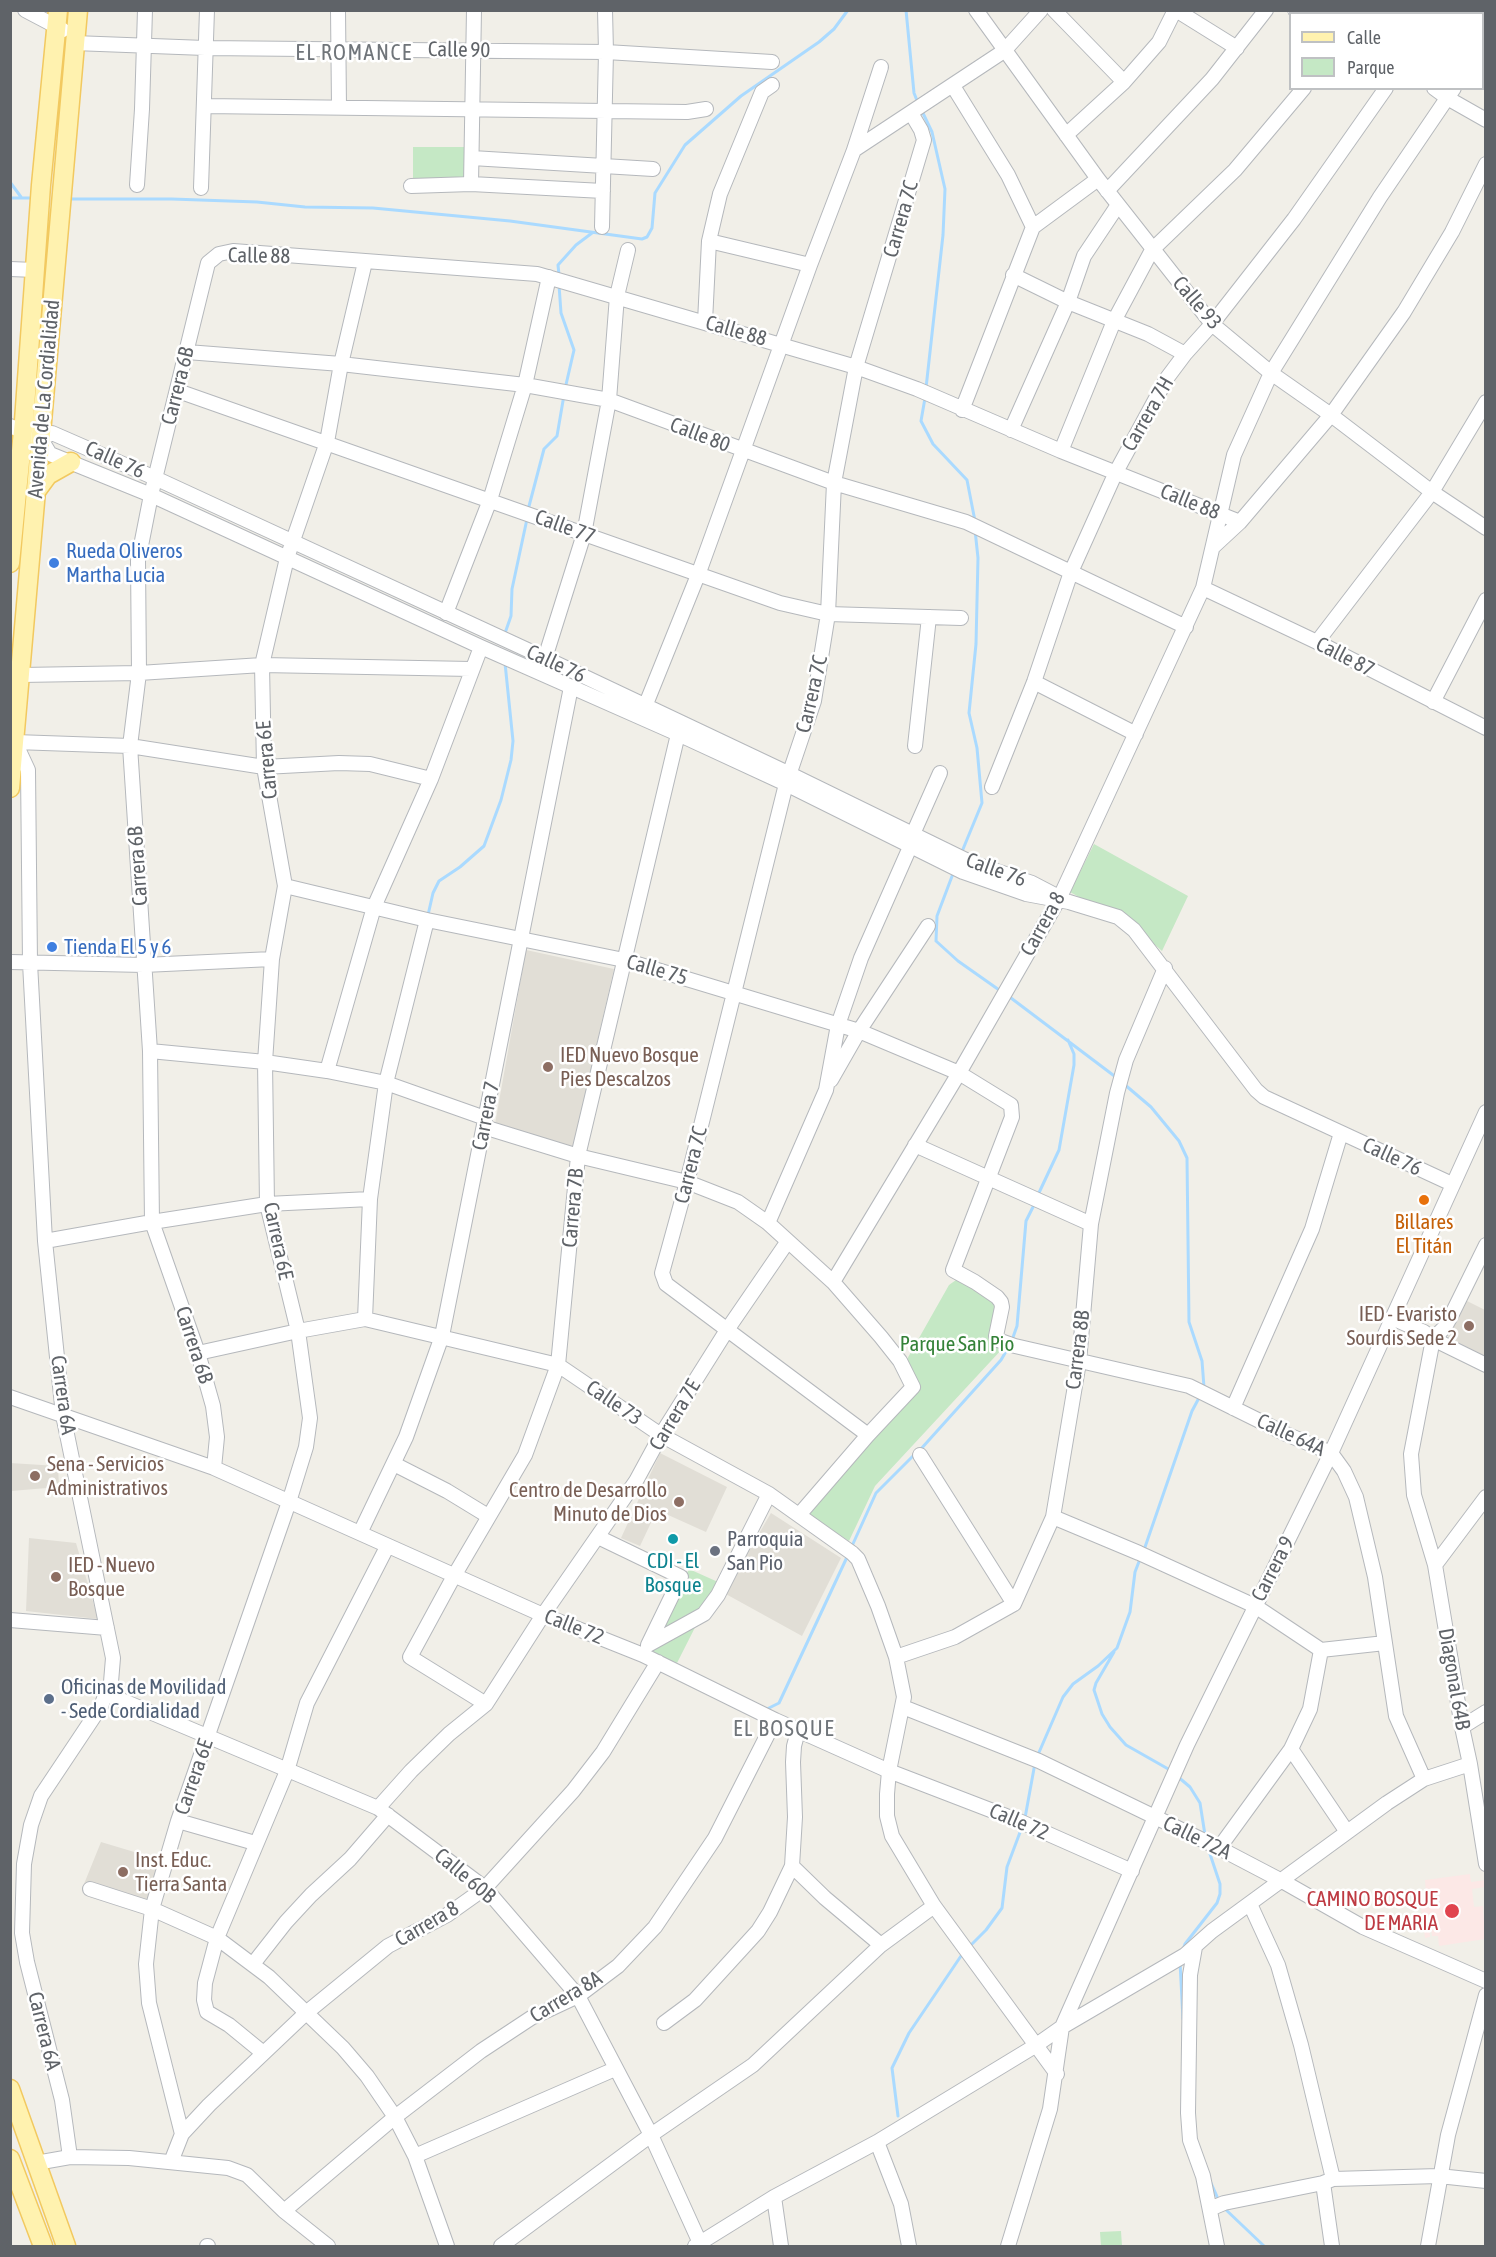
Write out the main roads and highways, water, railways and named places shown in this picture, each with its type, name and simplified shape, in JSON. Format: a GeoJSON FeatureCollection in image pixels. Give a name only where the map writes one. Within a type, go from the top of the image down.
{"type":"FeatureCollection","features":[{"type":"Feature","properties":{"kind":"main road","name":"Avenida de La Cordialidad"},"geometry":{"type":"LineString","coordinates":[[10,788],[78,10]]}},
{"type":"Feature","properties":{"kind":"main road","name":"Avenida de La Cordialidad"},"geometry":{"type":"LineString","coordinates":[[10,563],[17,428],[35,270],[57,18]]}},
{"type":"Feature","properties":{"kind":"main road"},"geometry":{"type":"LineString","coordinates":[[37,490],[48,475],[71,462]]}},
{"type":"Feature","properties":{"kind":"main road"},"geometry":{"type":"LineString","coordinates":[[10,2089],[66,2247]]}},
{"type":"Feature","properties":{"kind":"main road"},"geometry":{"type":"LineString","coordinates":[[10,2159],[43,2247]]}},
{"type":"Feature","properties":{"kind":"waterway"},"geometry":{"type":"LineString","coordinates":[[69,199],[172,199],[257,202],[305,207],[373,208],[510,221],[642,239],[647,237],[652,228],[655,193],[685,145],[741,96],[819,42],[834,29],[848,10]]}},
{"type":"Feature","properties":{"kind":"waterway"},"geometry":{"type":"LineString","coordinates":[[906,10],[914,93],[918,103]]}},
{"type":"Feature","properties":{"kind":"waterway"},"geometry":{"type":"LineString","coordinates":[[921,109],[932,132],[945,189],[943,235],[926,388]]}},
{"type":"Feature","properties":{"kind":"waterway"},"geometry":{"type":"LineString","coordinates":[[10,182],[21,197]]}},
{"type":"Feature","properties":{"kind":"waterway"},"geometry":{"type":"LineString","coordinates":[[10,198],[33,198]]}},
{"type":"Feature","properties":{"kind":"waterway"},"geometry":{"type":"LineString","coordinates":[[559,275],[558,265],[576,245],[592,233]]}},
{"type":"Feature","properties":{"kind":"waterway"},"geometry":{"type":"LineString","coordinates":[[559,285],[561,313],[574,350],[565,389]]}},
{"type":"Feature","properties":{"kind":"waterway"},"geometry":{"type":"LineString","coordinates":[[528,510],[544,449],[557,436],[564,395]]}},
{"type":"Feature","properties":{"kind":"waterway"},"geometry":{"type":"LineString","coordinates":[[925,398],[921,421],[933,444],[967,480],[975,521]]}},
{"type":"Feature","properties":{"kind":"waterway"},"geometry":{"type":"LineString","coordinates":[[504,636],[511,616],[512,589],[527,519]]}},
{"type":"Feature","properties":{"kind":"waterway"},"geometry":{"type":"LineString","coordinates":[[961,854],[982,803],[977,748],[969,713],[976,644],[978,558],[975,530]]}},
{"type":"Feature","properties":{"kind":"waterway"},"geometry":{"type":"LineString","coordinates":[[428,915],[433,893],[439,881],[460,867],[484,846],[501,800],[511,760],[513,741],[505,663]]}},
{"type":"Feature","properties":{"kind":"waterway"},"geometry":{"type":"LineString","coordinates":[[954,871],[937,916],[936,941],[958,961],[1002,992]]}},
{"type":"Feature","properties":{"kind":"waterway"},"geometry":{"type":"LineString","coordinates":[[1007,995],[1117,1078]]}},
{"type":"Feature","properties":{"kind":"waterway"},"geometry":{"type":"LineString","coordinates":[[1037,1197],[1059,1150],[1074,1065],[1074,1054],[1068,1040]]}},
{"type":"Feature","properties":{"kind":"waterway"},"geometry":{"type":"LineString","coordinates":[[1124,1084],[1151,1107],[1179,1141],[1187,1158],[1189,1322],[1202,1361],[1203,1390]]}},
{"type":"Feature","properties":{"kind":"waterway"},"geometry":{"type":"LineString","coordinates":[[1012,1340],[1017,1326],[1026,1221],[1035,1203]]}},
{"type":"Feature","properties":{"kind":"waterway"},"geometry":{"type":"LineString","coordinates":[[920,1450],[1001,1360],[1008,1348]]}},
{"type":"Feature","properties":{"kind":"waterway"},"geometry":{"type":"LineString","coordinates":[[1144,1550],[1192,1411],[1200,1396]]}},
{"type":"Feature","properties":{"kind":"waterway"},"geometry":{"type":"LineString","coordinates":[[852,1546],[876,1493],[915,1454]]}},
{"type":"Feature","properties":{"kind":"waterway"},"geometry":{"type":"LineString","coordinates":[[765,1710],[779,1703],[848,1555]]}},
{"type":"Feature","properties":{"kind":"waterway"},"geometry":{"type":"LineString","coordinates":[[1037,1757],[1063,1697],[1073,1684],[1098,1666],[1117,1648],[1130,1612],[1135,1572],[1140,1559]]}},
{"type":"Feature","properties":{"kind":"waterway"},"geometry":{"type":"LineString","coordinates":[[1114,1652],[1094,1690],[1102,1714],[1126,1745],[1170,1770]]}},
{"type":"Feature","properties":{"kind":"waterway"},"geometry":{"type":"LineString","coordinates":[[1025,1818],[1035,1763]]}},
{"type":"Feature","properties":{"kind":"waterway"},"geometry":{"type":"LineString","coordinates":[[1177,1776],[1190,1787],[1200,1803],[1205,1835]]}},
{"type":"Feature","properties":{"kind":"waterway"},"geometry":{"type":"LineString","coordinates":[[970,1946],[986,1930],[1002,1908],[1007,1867],[1022,1827]]}},
{"type":"Feature","properties":{"kind":"waterway"},"geometry":{"type":"LineString","coordinates":[[1183,1950],[1185,1944],[1217,1903],[1220,1894],[1220,1884],[1208,1848]]}},
{"type":"Feature","properties":{"kind":"waterway"},"geometry":{"type":"LineString","coordinates":[[898,2116],[892,2068],[909,2033],[963,1953]]}},
{"type":"Feature","properties":{"kind":"waterway"},"geometry":{"type":"LineString","coordinates":[[1180,1962],[1183,2019]]}},
{"type":"Feature","properties":{"kind":"waterway"},"geometry":{"type":"LineString","coordinates":[[1211,2183],[1219,2201]]}},
{"type":"Feature","properties":{"kind":"waterway"},"geometry":{"type":"LineString","coordinates":[[1223,2207],[1264,2246]]}},
{"type":"Feature","properties":{"kind":"place","name":"Rueda Oliveros Martha Lucia"},"geometry":{"type":"Point","coordinates":[54,563]}},
{"type":"Feature","properties":{"kind":"place","name":"Tienda El 5 y 6"},"geometry":{"type":"Point","coordinates":[52,947]}},
{"type":"Feature","properties":{"kind":"place","name":"IED Nuevo Bosque Pies Descalzos"},"geometry":{"type":"Point","coordinates":[548,1067]}},
{"type":"Feature","properties":{"kind":"place","name":"Billares El Titán"},"geometry":{"type":"Point","coordinates":[1424,1200]}},
{"type":"Feature","properties":{"kind":"place","name":"IED - Evaristo Sourdis Sede 2"},"geometry":{"type":"Point","coordinates":[1469,1326]}},
{"type":"Feature","properties":{"kind":"place","name":"Sena - Servicios Administrativos"},"geometry":{"type":"Point","coordinates":[35,1476]}},
{"type":"Feature","properties":{"kind":"place","name":"Centro de Desarrollo Minuto de Dios"},"geometry":{"type":"Point","coordinates":[679,1502]}},
{"type":"Feature","properties":{"kind":"place","name":"CDI - El Bosque"},"geometry":{"type":"Point","coordinates":[673,1539]}},
{"type":"Feature","properties":{"kind":"place","name":"Parroquia San Pio"},"geometry":{"type":"Point","coordinates":[715,1551]}},
{"type":"Feature","properties":{"kind":"place","name":"IED - Nuevo Bosque"},"geometry":{"type":"Point","coordinates":[56,1577]}},
{"type":"Feature","properties":{"kind":"place","name":"Oficinas de Movilidad - Sede Cordialidad"},"geometry":{"type":"Point","coordinates":[49,1699]}},
{"type":"Feature","properties":{"kind":"place","name":"Inst. Educ. Tierra Santa"},"geometry":{"type":"Point","coordinates":[123,1872]}},
{"type":"Feature","properties":{"kind":"place","name":"CAMINO BOSQUE DE MARIA"},"geometry":{"type":"Point","coordinates":[1452,1911]}},
{"type":"Feature","properties":{"kind":"district","name":"EL ROMANCE"},"geometry":{"type":"Point","coordinates":[354,53]}},
{"type":"Feature","properties":{"kind":"district","name":"EL BOSQUE"},"geometry":{"type":"Point","coordinates":[784,1729]}},
{"type":"Feature","properties":{"kind":"park label","name":"Parque San Pio"},"geometry":{"type":"Point","coordinates":[957,1344]}}]}
